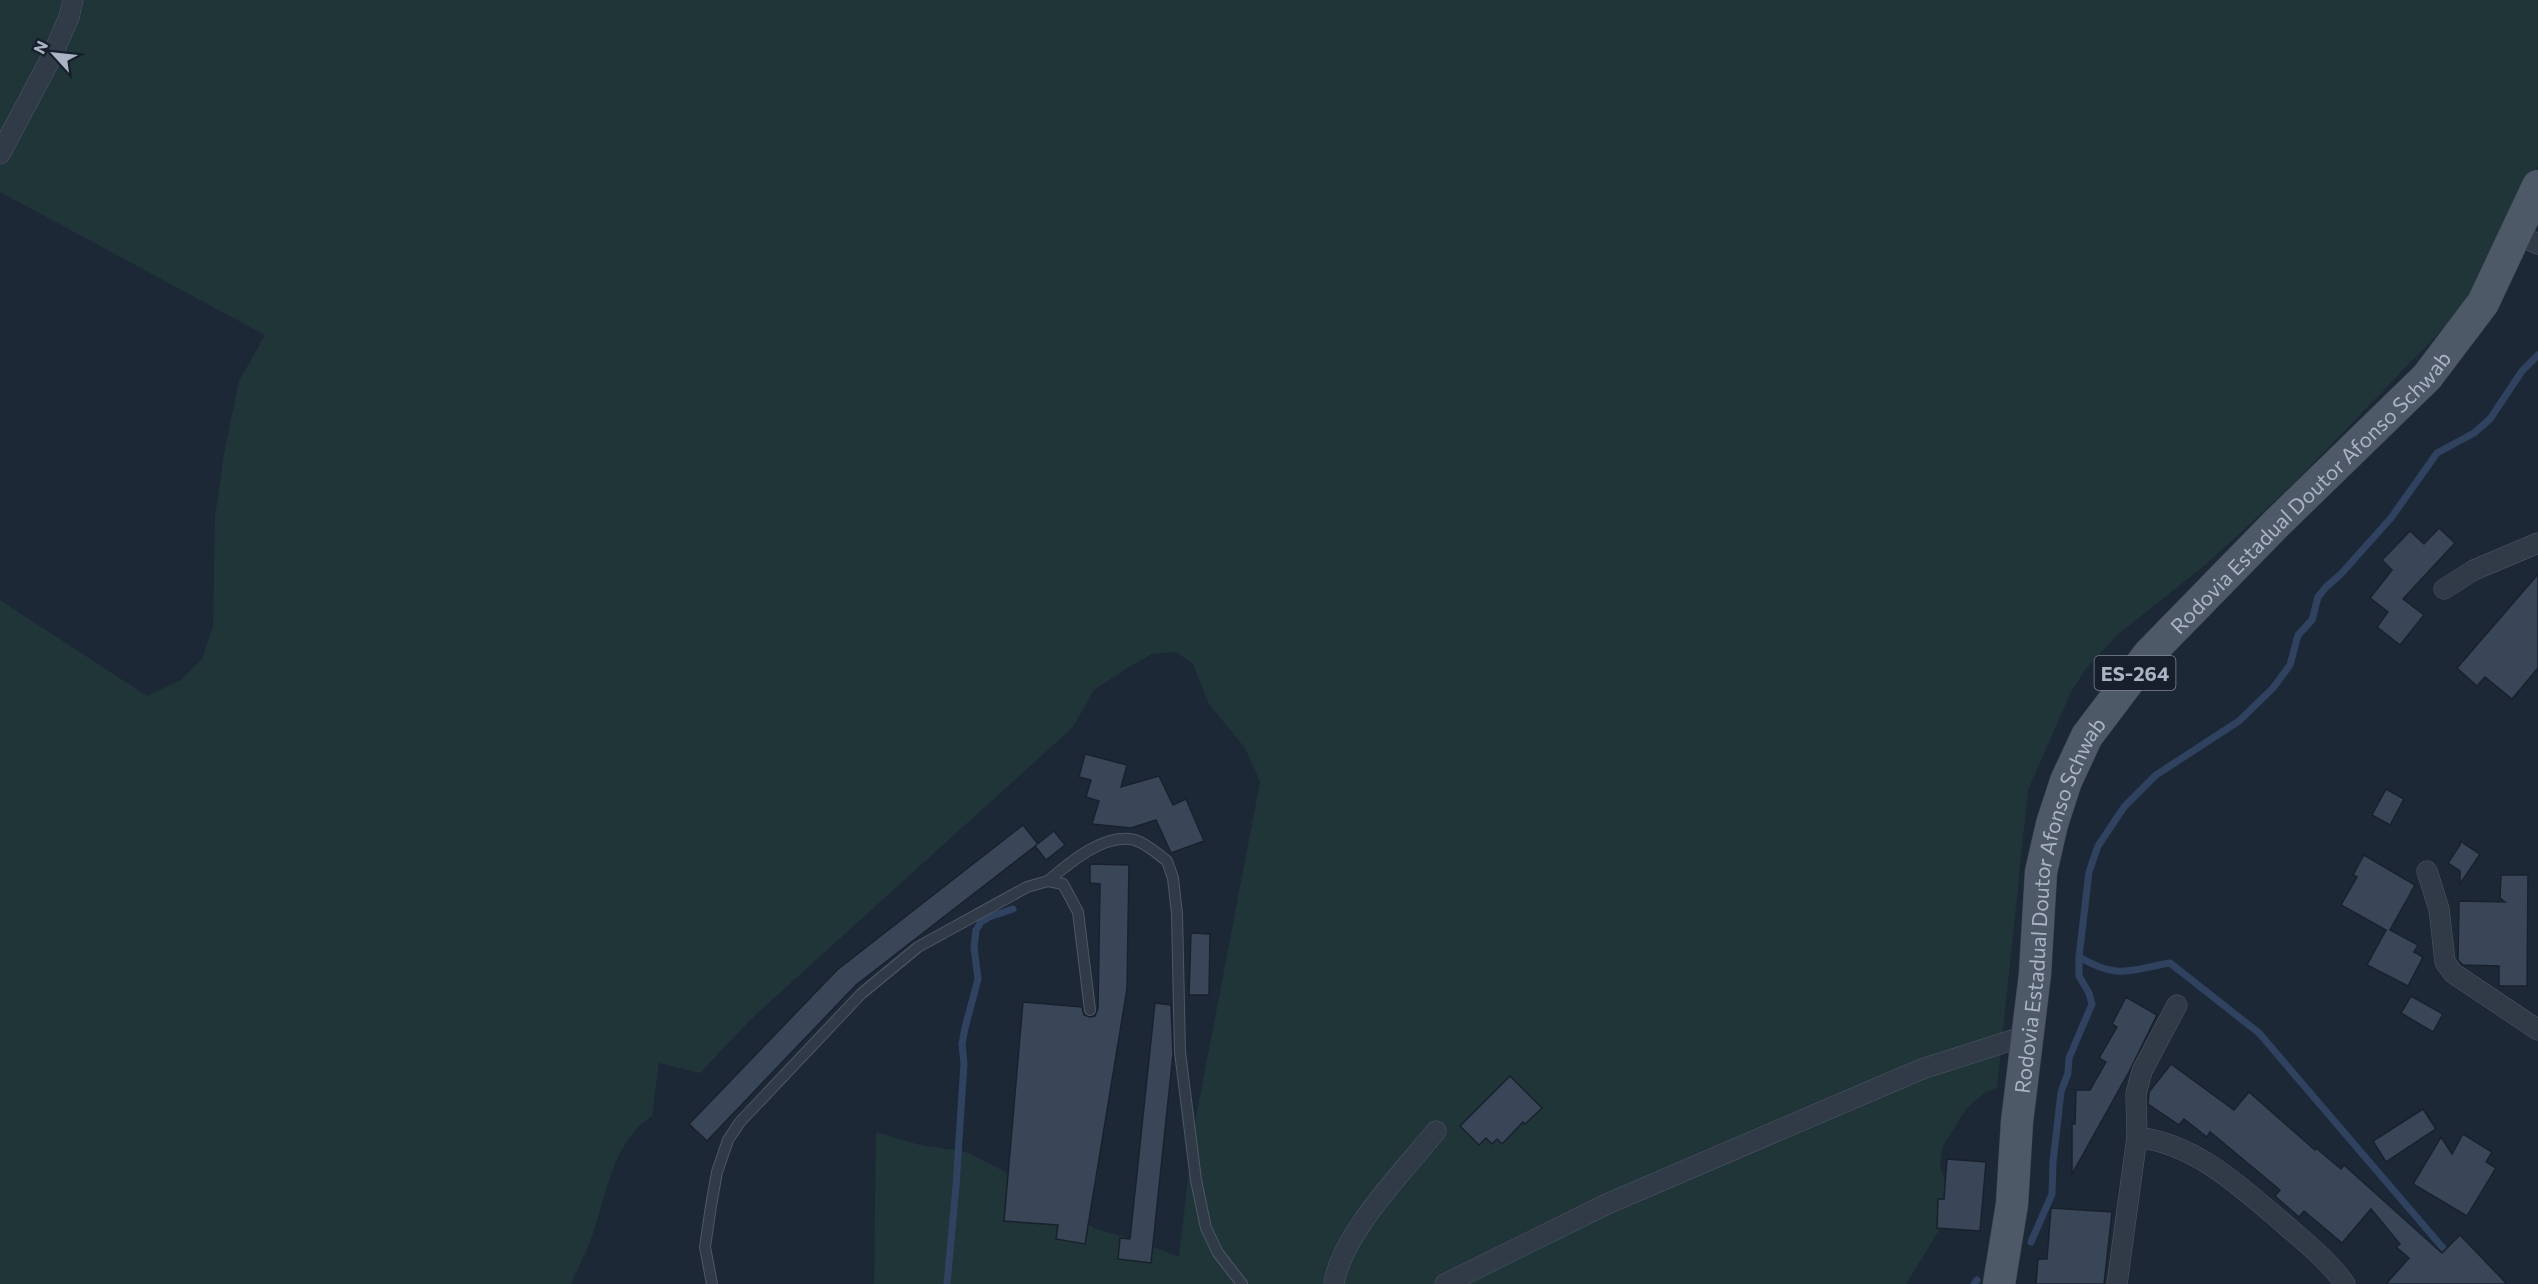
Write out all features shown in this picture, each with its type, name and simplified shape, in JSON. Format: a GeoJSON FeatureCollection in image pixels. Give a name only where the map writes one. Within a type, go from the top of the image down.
{"type":"FeatureCollection","features":[{"type":"Feature","properties":{"kind":"main road","name":"Rodovia Estadual Doutor Afonso Schwab"},"geometry":{"type":"LineString","coordinates":[[1999,1284],[2012,1204],[2017,1122],[2035,974],[2042,872],[2052,824],[2066,781],[2087,736],[2157,646],[2276,524],[2427,377],[2483,303],[2527,239],[2538,186]]}},
{"type":"Feature","properties":{"kind":"street"},"geometry":{"type":"LineString","coordinates":[[0,154],[52,56],[69,17],[73,0]]}},
{"type":"Feature","properties":{"kind":"street"},"geometry":{"type":"LineString","coordinates":[[2444,589],[2474,570],[2538,543]]}},
{"type":"Feature","properties":{"kind":"street"},"geometry":{"type":"LineString","coordinates":[[2427,871],[2439,909],[2445,962],[2453,973],[2538,1030]]}},
{"type":"Feature","properties":{"kind":"street"},"geometry":{"type":"LineString","coordinates":[[2117,1284],[2137,1137],[2136,1094],[2142,1071],[2177,1005]]}},
{"type":"Feature","properties":{"kind":"street"},"geometry":{"type":"LineString","coordinates":[[1445,1284],[1606,1204],[1922,1069],[2028,1035]]}},
{"type":"Feature","properties":{"kind":"street"},"geometry":{"type":"LineString","coordinates":[[1334,1284],[1336,1267],[1353,1233],[1436,1131]]}},
{"type":"Feature","properties":{"kind":"street"},"geometry":{"type":"LineString","coordinates":[[2137,1137],[2154,1139],[2171,1145],[2217,1169],[2310,1246],[2345,1284]]}},
{"type":"Feature","properties":{"kind":"lane"},"geometry":{"type":"LineString","coordinates":[[711,1284],[705,1247],[717,1172],[724,1150],[740,1122],[861,994],[918,947],[1027,887],[1048,881],[1077,857],[1118,840],[1135,840],[1167,861],[1173,878],[1177,914],[1180,1052],[1196,1180],[1206,1228],[1218,1253],[1242,1284]]}},
{"type":"Feature","properties":{"kind":"lane"},"geometry":{"type":"LineString","coordinates":[[1048,881],[1063,884],[1078,912],[1090,1010]]}},
{"type":"Feature","properties":{"kind":"green space"},"geometry":{"type":"Polygon","coordinates":[[[0,0],[2538,0],[2538,166],[2530,186],[2463,308],[2298,479],[2204,566],[2117,635],[2085,670],[2071,692],[2028,790],[1997,1088],[1984,1093],[1966,1109],[1943,1146],[1940,1167],[1946,1183],[1949,1214],[1906,1284],[874,1284],[876,1132],[920,1145],[967,1152],[1013,1176],[1052,1204],[1096,1229],[1139,1241],[1179,1257],[1194,1128],[1260,782],[1245,748],[1209,704],[1193,664],[1176,652],[1152,654],[1094,690],[1073,727],[750,1020],[700,1073],[659,1063],[652,1116],[628,1139],[620,1153],[591,1239],[571,1284],[0,1284],[0,600],[147,696],[181,680],[202,659],[213,626],[215,517],[224,454],[239,381],[265,335],[0,192],[0,0]]]}},
{"type":"Feature","properties":{"kind":"building"},"geometry":{"type":"Polygon","coordinates":[[[2439,528],[2455,543],[2403,599],[2424,615],[2400,645],[2377,627],[2388,612],[2370,598],[2392,570],[2382,560],[2410,531],[2424,544],[2439,528]]]}},
{"type":"Feature","properties":{"kind":"building"},"geometry":{"type":"Polygon","coordinates":[[[2538,574],[2538,668],[2512,699],[2485,677],[2477,686],[2457,668],[2538,574]]]}},
{"type":"Feature","properties":{"kind":"building"},"geometry":{"type":"Polygon","coordinates":[[[1085,754],[1127,765],[1121,787],[1159,776],[1173,805],[1186,799],[1204,841],[1171,853],[1156,820],[1131,828],[1092,824],[1099,801],[1086,797],[1091,780],[1079,777],[1085,754]]]}},
{"type":"Feature","properties":{"kind":"building"},"geometry":{"type":"Polygon","coordinates":[[[2386,789],[2404,799],[2390,825],[2372,815],[2386,789]]]}},
{"type":"Feature","properties":{"kind":"building"},"geometry":{"type":"Polygon","coordinates":[[[1023,825],[1038,844],[856,985],[707,1141],[689,1124],[837,970],[1023,825]]]}},
{"type":"Feature","properties":{"kind":"building"},"geometry":{"type":"Polygon","coordinates":[[[1054,831],[1065,845],[1046,860],[1035,846],[1054,831]]]}},
{"type":"Feature","properties":{"kind":"building"},"geometry":{"type":"Polygon","coordinates":[[[2460,841],[2480,854],[2460,884],[2460,871],[2448,863],[2460,845],[2460,841]]]}},
{"type":"Feature","properties":{"kind":"building"},"geometry":{"type":"Polygon","coordinates":[[[2364,855],[2415,885],[2390,930],[2418,945],[2414,952],[2423,957],[2408,986],[2367,965],[2386,930],[2341,905],[2357,877],[2353,875],[2364,855]]]}},
{"type":"Feature","properties":{"kind":"building"},"geometry":{"type":"Polygon","coordinates":[[[1090,864],[1129,865],[1127,989],[1085,1244],[1056,1239],[1058,1225],[1004,1221],[1023,1002],[1082,1007],[1084,1015],[1090,1017],[1095,1016],[1098,1008],[1100,884],[1090,883],[1090,864]]]}},
{"type":"Feature","properties":{"kind":"building"},"geometry":{"type":"Polygon","coordinates":[[[2501,875],[2528,875],[2527,986],[2499,986],[2499,966],[2463,965],[2458,960],[2459,901],[2505,902],[2500,898],[2501,875]]]}},
{"type":"Feature","properties":{"kind":"building"},"geometry":{"type":"Polygon","coordinates":[[[1191,933],[1210,934],[1209,995],[1189,995],[1191,933]]]}},
{"type":"Feature","properties":{"kind":"building"},"geometry":{"type":"Polygon","coordinates":[[[2411,996],[2443,1014],[2433,1032],[2401,1013],[2411,996]]]}},
{"type":"Feature","properties":{"kind":"building"},"geometry":{"type":"Polygon","coordinates":[[[2126,997],[2157,1015],[2130,1070],[2072,1174],[2072,1124],[2075,1124],[2076,1090],[2090,1090],[2106,1062],[2099,1058],[2117,1027],[2112,1024],[2126,997]]]}},
{"type":"Feature","properties":{"kind":"building"},"geometry":{"type":"Polygon","coordinates":[[[1155,1003],[1171,1005],[1173,1054],[1151,1263],[1118,1259],[1120,1238],[1130,1239],[1155,1003]]]}},
{"type":"Feature","properties":{"kind":"building"},"geometry":{"type":"Polygon","coordinates":[[[2171,1064],[2234,1110],[2249,1092],[2315,1150],[2316,1148],[2341,1169],[2344,1165],[2442,1253],[2460,1235],[2507,1284],[2386,1284],[2409,1258],[2396,1247],[2400,1244],[2371,1209],[2342,1243],[2304,1211],[2299,1217],[2275,1196],[2280,1190],[2210,1132],[2207,1137],[2184,1119],[2179,1125],[2148,1104],[2149,1092],[2171,1064]]]}},
{"type":"Feature","properties":{"kind":"building"},"geometry":{"type":"Polygon","coordinates":[[[1510,1076],[1542,1108],[1525,1124],[1523,1122],[1502,1144],[1497,1139],[1492,1144],[1486,1138],[1479,1145],[1460,1126],[1510,1076]]]}},
{"type":"Feature","properties":{"kind":"building"},"geometry":{"type":"Polygon","coordinates":[[[2423,1109],[2436,1129],[2386,1162],[2373,1141],[2423,1109]]]}},
{"type":"Feature","properties":{"kind":"building"},"geometry":{"type":"Polygon","coordinates":[[[2463,1134],[2492,1152],[2486,1162],[2496,1168],[2467,1216],[2413,1184],[2441,1137],[2452,1154],[2463,1134]]]}},
{"type":"Feature","properties":{"kind":"building"},"geometry":{"type":"Polygon","coordinates":[[[1947,1159],[1986,1162],[1980,1231],[1937,1228],[1938,1199],[1944,1199],[1947,1159]]]}},
{"type":"Feature","properties":{"kind":"building"},"geometry":{"type":"Polygon","coordinates":[[[2051,1208],[2112,1212],[2104,1284],[2036,1284],[2038,1259],[2047,1259],[2051,1208]]]}},
{"type":"Feature","properties":{"kind":"waterway"},"geometry":{"type":"LineString","coordinates":[[2031,1242],[2052,1194],[2053,1162],[2061,1092],[2068,1073],[2069,1058],[2092,1004],[2089,993],[2079,976],[2079,957],[2089,872],[2098,846],[2124,807],[2156,775],[2239,721],[2273,688],[2290,665],[2298,635],[2312,620],[2318,597],[2391,518],[2437,453],[2474,433],[2490,419],[2522,371],[2538,355]]}},
{"type":"Feature","properties":{"kind":"waterway"},"geometry":{"type":"LineString","coordinates":[[947,1284],[964,1064],[962,1044],[978,979],[974,947],[976,930],[981,922],[989,917],[1013,909]]}},
{"type":"Feature","properties":{"kind":"waterway"},"geometry":{"type":"LineString","coordinates":[[2079,957],[2104,969],[2114,971],[2170,963],[2259,1033],[2449,1255]]}},
{"type":"Feature","properties":{"kind":"waterway"},"geometry":{"type":"LineString","coordinates":[[1974,1284],[1977,1280]]}}]}
